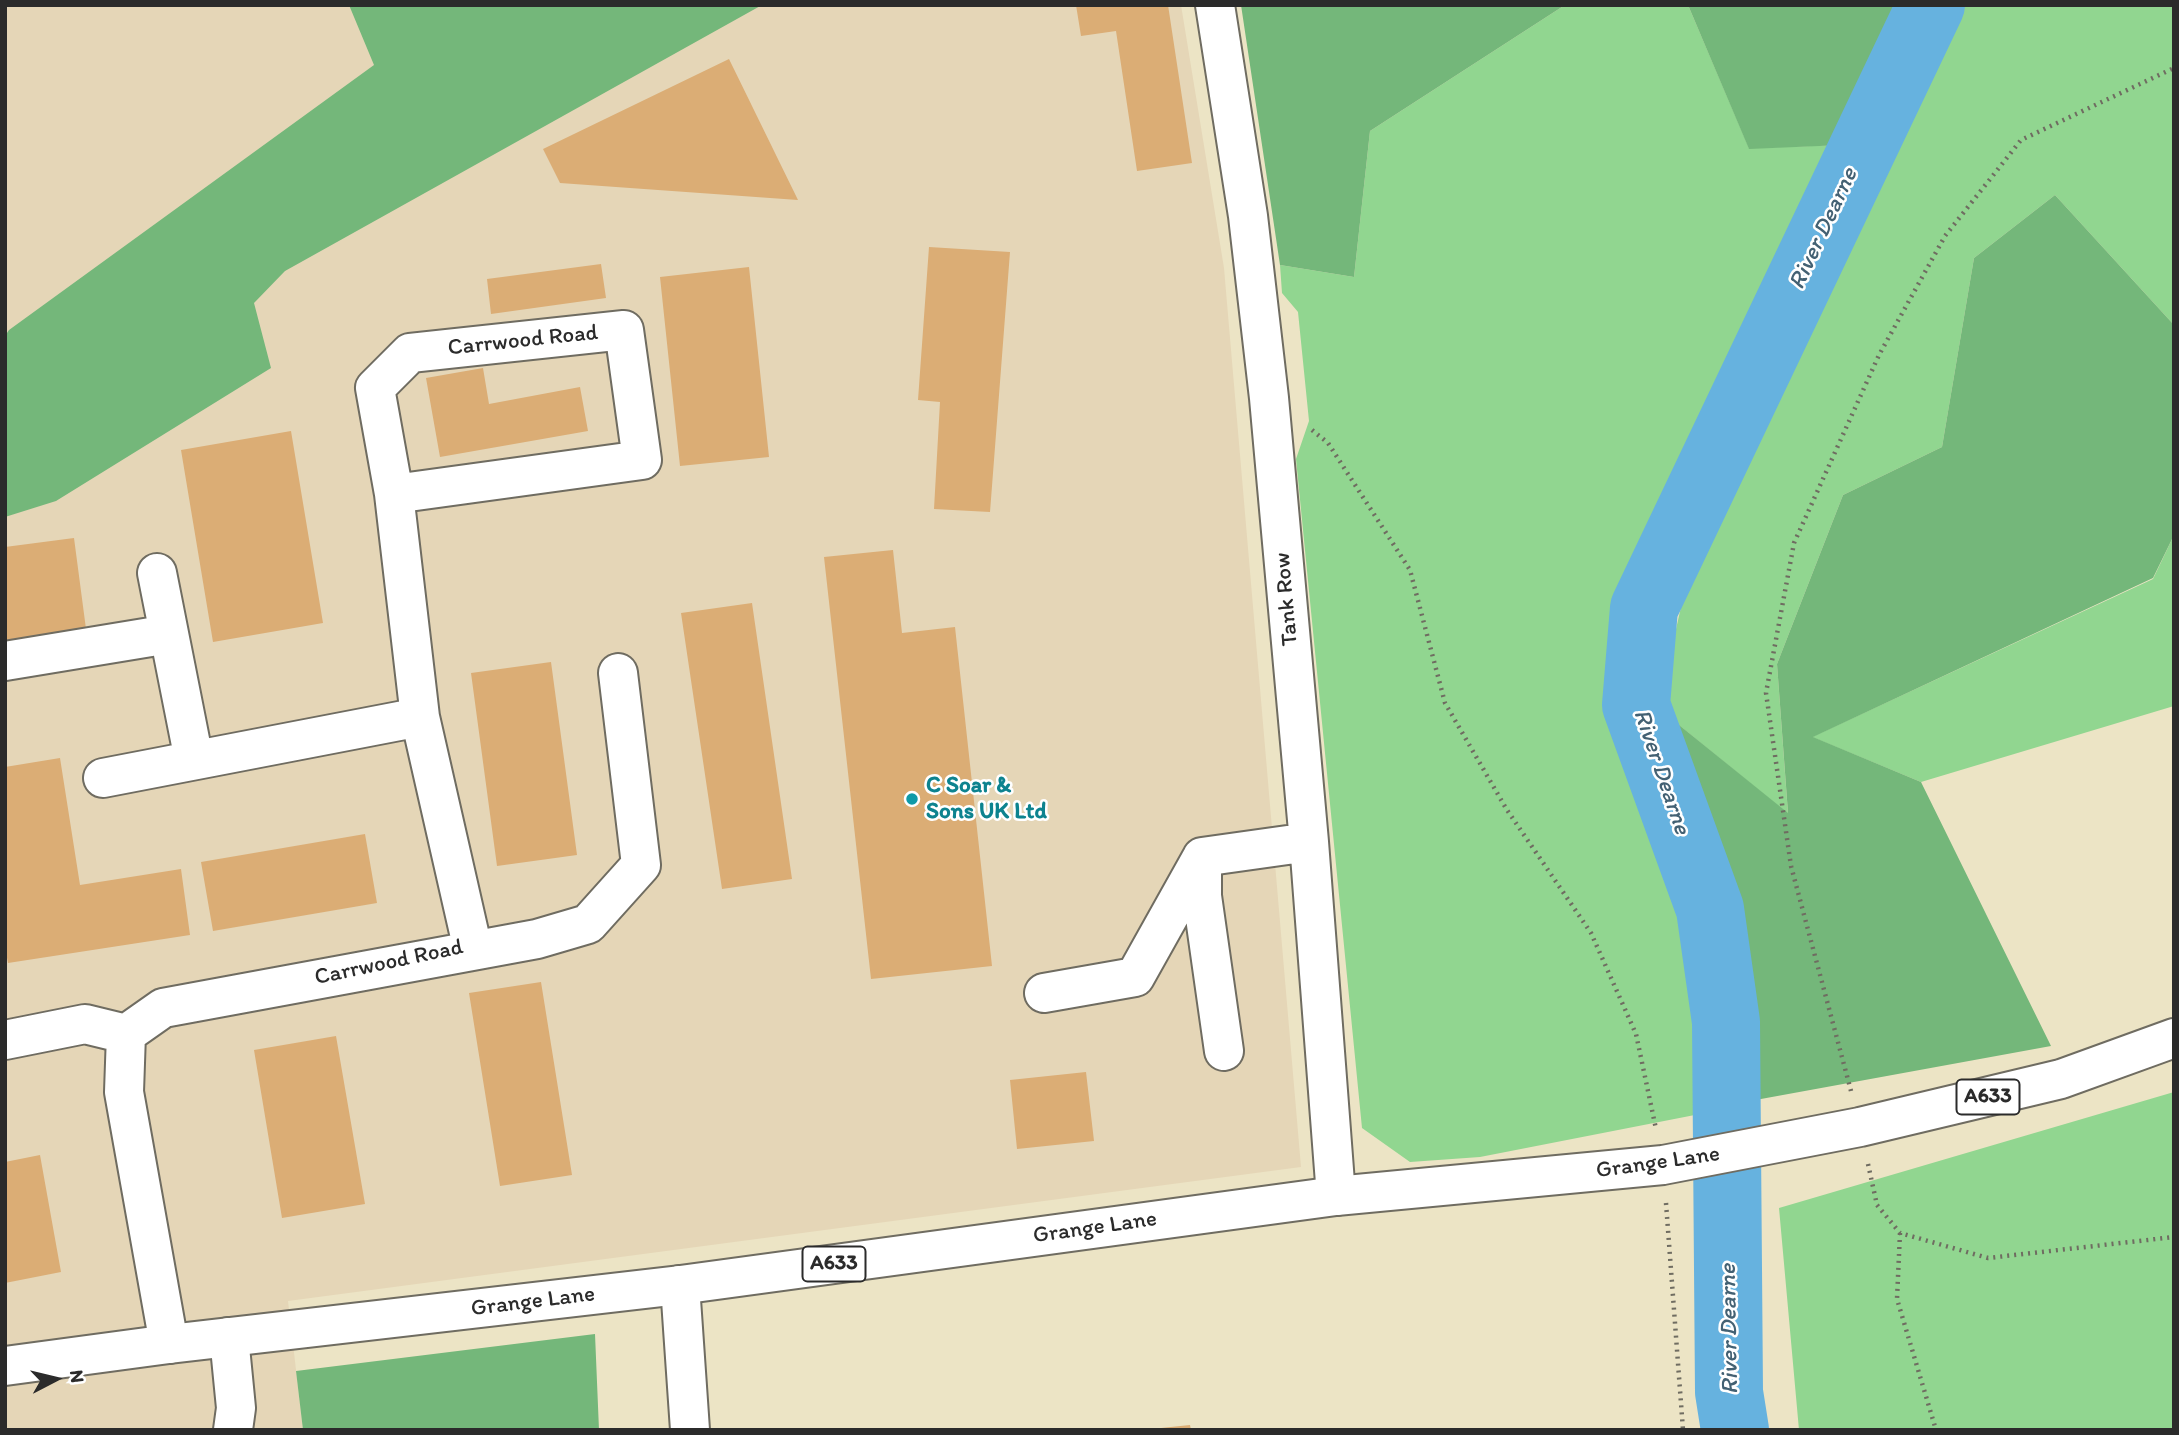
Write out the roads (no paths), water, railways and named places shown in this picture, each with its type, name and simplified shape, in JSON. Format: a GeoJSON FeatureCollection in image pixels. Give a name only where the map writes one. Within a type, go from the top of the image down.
{"type":"FeatureCollection","features":[{"type":"Feature","properties":{"kind":"main road","name":"Tank Row"},"geometry":{"type":"LineString","coordinates":[[1215,5],[1248,216],[1269,398],[1309,842],[1336,1196]]}},
{"type":"Feature","properties":{"kind":"main road","name":"Carrwood Road"},"geometry":{"type":"LineString","coordinates":[[126,1034],[163,1008],[473,950],[421,717],[394,495],[375,388],[411,353],[624,330],[642,460],[394,495]]}},
{"type":"Feature","properties":{"kind":"main road"},"geometry":{"type":"LineString","coordinates":[[157,573],[194,760]]}},
{"type":"Feature","properties":{"kind":"main road"},"geometry":{"type":"LineString","coordinates":[[5,661],[169,634]]}},
{"type":"Feature","properties":{"kind":"main road"},"geometry":{"type":"LineString","coordinates":[[473,950],[537,939],[588,924],[641,865],[618,673]]}},
{"type":"Feature","properties":{"kind":"main road"},"geometry":{"type":"LineString","coordinates":[[103,778],[421,717]]}},
{"type":"Feature","properties":{"kind":"main road"},"geometry":{"type":"LineString","coordinates":[[1202,857],[1309,842]]}},
{"type":"Feature","properties":{"kind":"main road"},"geometry":{"type":"LineString","coordinates":[[1044,993],[1135,977],[1202,857]]}},
{"type":"Feature","properties":{"kind":"main road"},"geometry":{"type":"LineString","coordinates":[[1202,857],[1202,895],[1224,1051]]}},
{"type":"Feature","properties":{"kind":"main road"},"geometry":{"type":"LineString","coordinates":[[5,1040],[85,1024],[126,1034],[124,1092],[169,1344]]}},
{"type":"Feature","properties":{"kind":"main road","name":"Grange Lane"},"geometry":{"type":"LineString","coordinates":[[5,1366],[169,1344],[680,1285],[1336,1196],[1663,1166],[1860,1127],[2062,1079],[2174,1038]]}},
{"type":"Feature","properties":{"kind":"main road"},"geometry":{"type":"LineString","coordinates":[[680,1285],[690,1430]]}},
{"type":"Feature","properties":{"kind":"main road"},"geometry":{"type":"LineString","coordinates":[[229,1337],[236,1408],[233,1430]]}},
{"type":"Feature","properties":{"kind":"waterway","name":"River Dearne"},"geometry":{"type":"LineString","coordinates":[[1735,1430],[1729,1392],[1726,1022],[1710,909],[1636,705],[1644,608],[1931,5]]}},
{"type":"Feature","properties":{"kind":"place","name":"C Soar & Sons UK Ltd"},"geometry":{"type":"Point","coordinates":[912,799]}}]}
